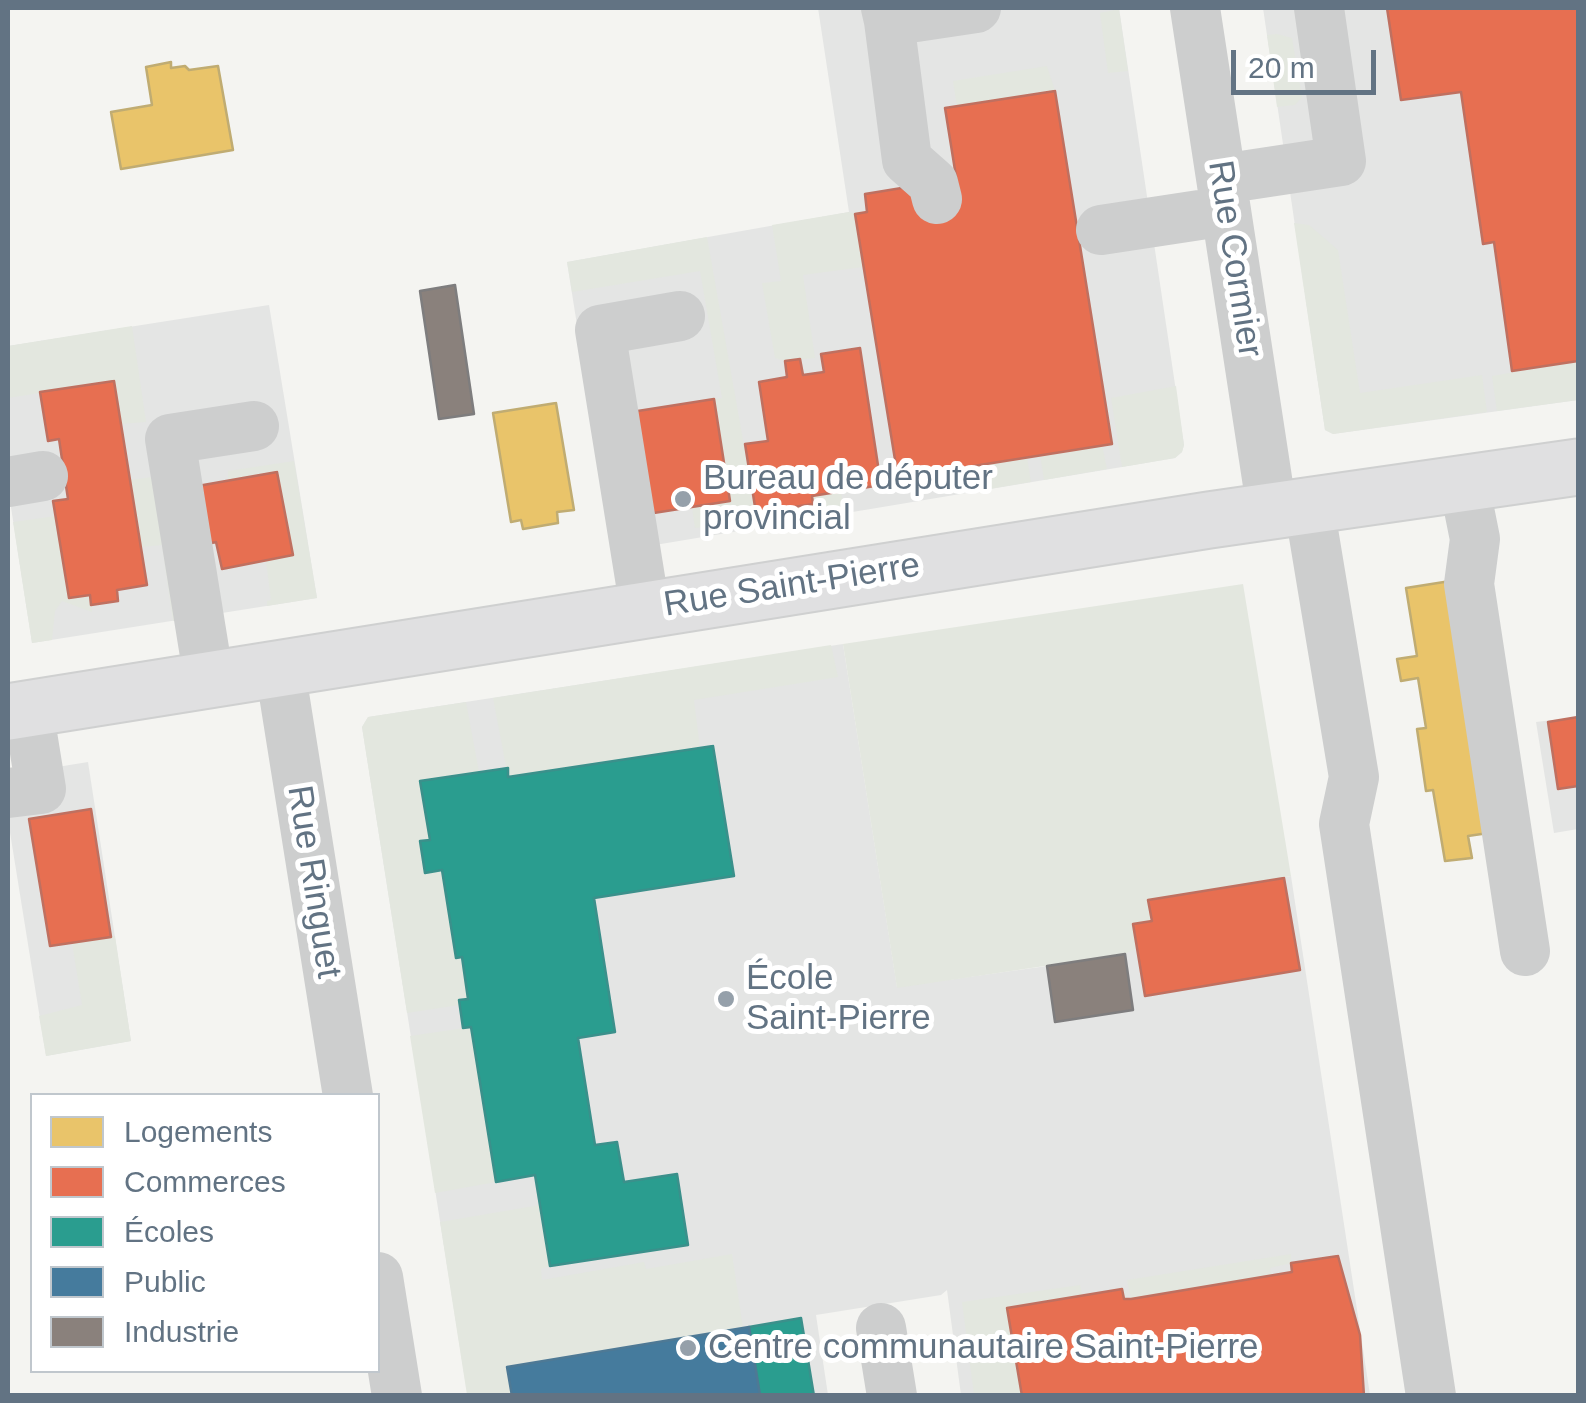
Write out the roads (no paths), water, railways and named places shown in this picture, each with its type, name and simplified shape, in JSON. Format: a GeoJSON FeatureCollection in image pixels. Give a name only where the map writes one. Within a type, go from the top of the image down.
{"type":"FeatureCollection","features":[{"type":"Feature","properties":{"kind":"main road","name":"Rue Saint-Pierre"},"geometry":{"type":"LineString","coordinates":[[18,711],[1290,509],[1578,467]]}},
{"type":"Feature","properties":{"kind":"street"},"geometry":{"type":"LineString","coordinates":[[937,199],[933,183],[906,160],[887,14],[976,8]]}},
{"type":"Feature","properties":{"kind":"street","name":"Rue Cormier"},"geometry":{"type":"LineString","coordinates":[[1197,8],[1224,195],[1290,509],[1354,777],[1344,824],[1431,1396]]}},
{"type":"Feature","properties":{"kind":"street"},"geometry":{"type":"LineString","coordinates":[[1101,230],[1341,161],[1319,8]]}},
{"type":"Feature","properties":{"kind":"street"},"geometry":{"type":"LineString","coordinates":[[645,610],[600,330],[680,316]]}},
{"type":"Feature","properties":{"kind":"street"},"geometry":{"type":"LineString","coordinates":[[209,680],[170,439],[254,426]]}},
{"type":"Feature","properties":{"kind":"street"},"geometry":{"type":"LineString","coordinates":[[1464,484],[1475,539],[1469,584],[1525,951]]}},
{"type":"Feature","properties":{"kind":"street","name":"Rue Ringuet"},"geometry":{"type":"LineString","coordinates":[[280,669],[348,1093]]}},
{"type":"Feature","properties":{"kind":"street"},"geometry":{"type":"LineString","coordinates":[[8,794],[41,789],[18,711]]}},
{"type":"Feature","properties":{"kind":"street"},"geometry":{"type":"LineString","coordinates":[[380,1290],[397,1396]]}},
{"type":"Feature","properties":{"kind":"street"},"geometry":{"type":"LineString","coordinates":[[881,1328],[892,1396]]}},
{"type":"Feature","properties":{"kind":"place","name":"Bureau de députer provincial"},"geometry":{"type":"Point","coordinates":[683,499]}},
{"type":"Feature","properties":{"kind":"place","name":"École Saint-Pierre"},"geometry":{"type":"Point","coordinates":[726,999]}},
{"type":"Feature","properties":{"kind":"place","name":"Centre communautaire Saint-Pierre"},"geometry":{"type":"Point","coordinates":[688,1348]}}]}
